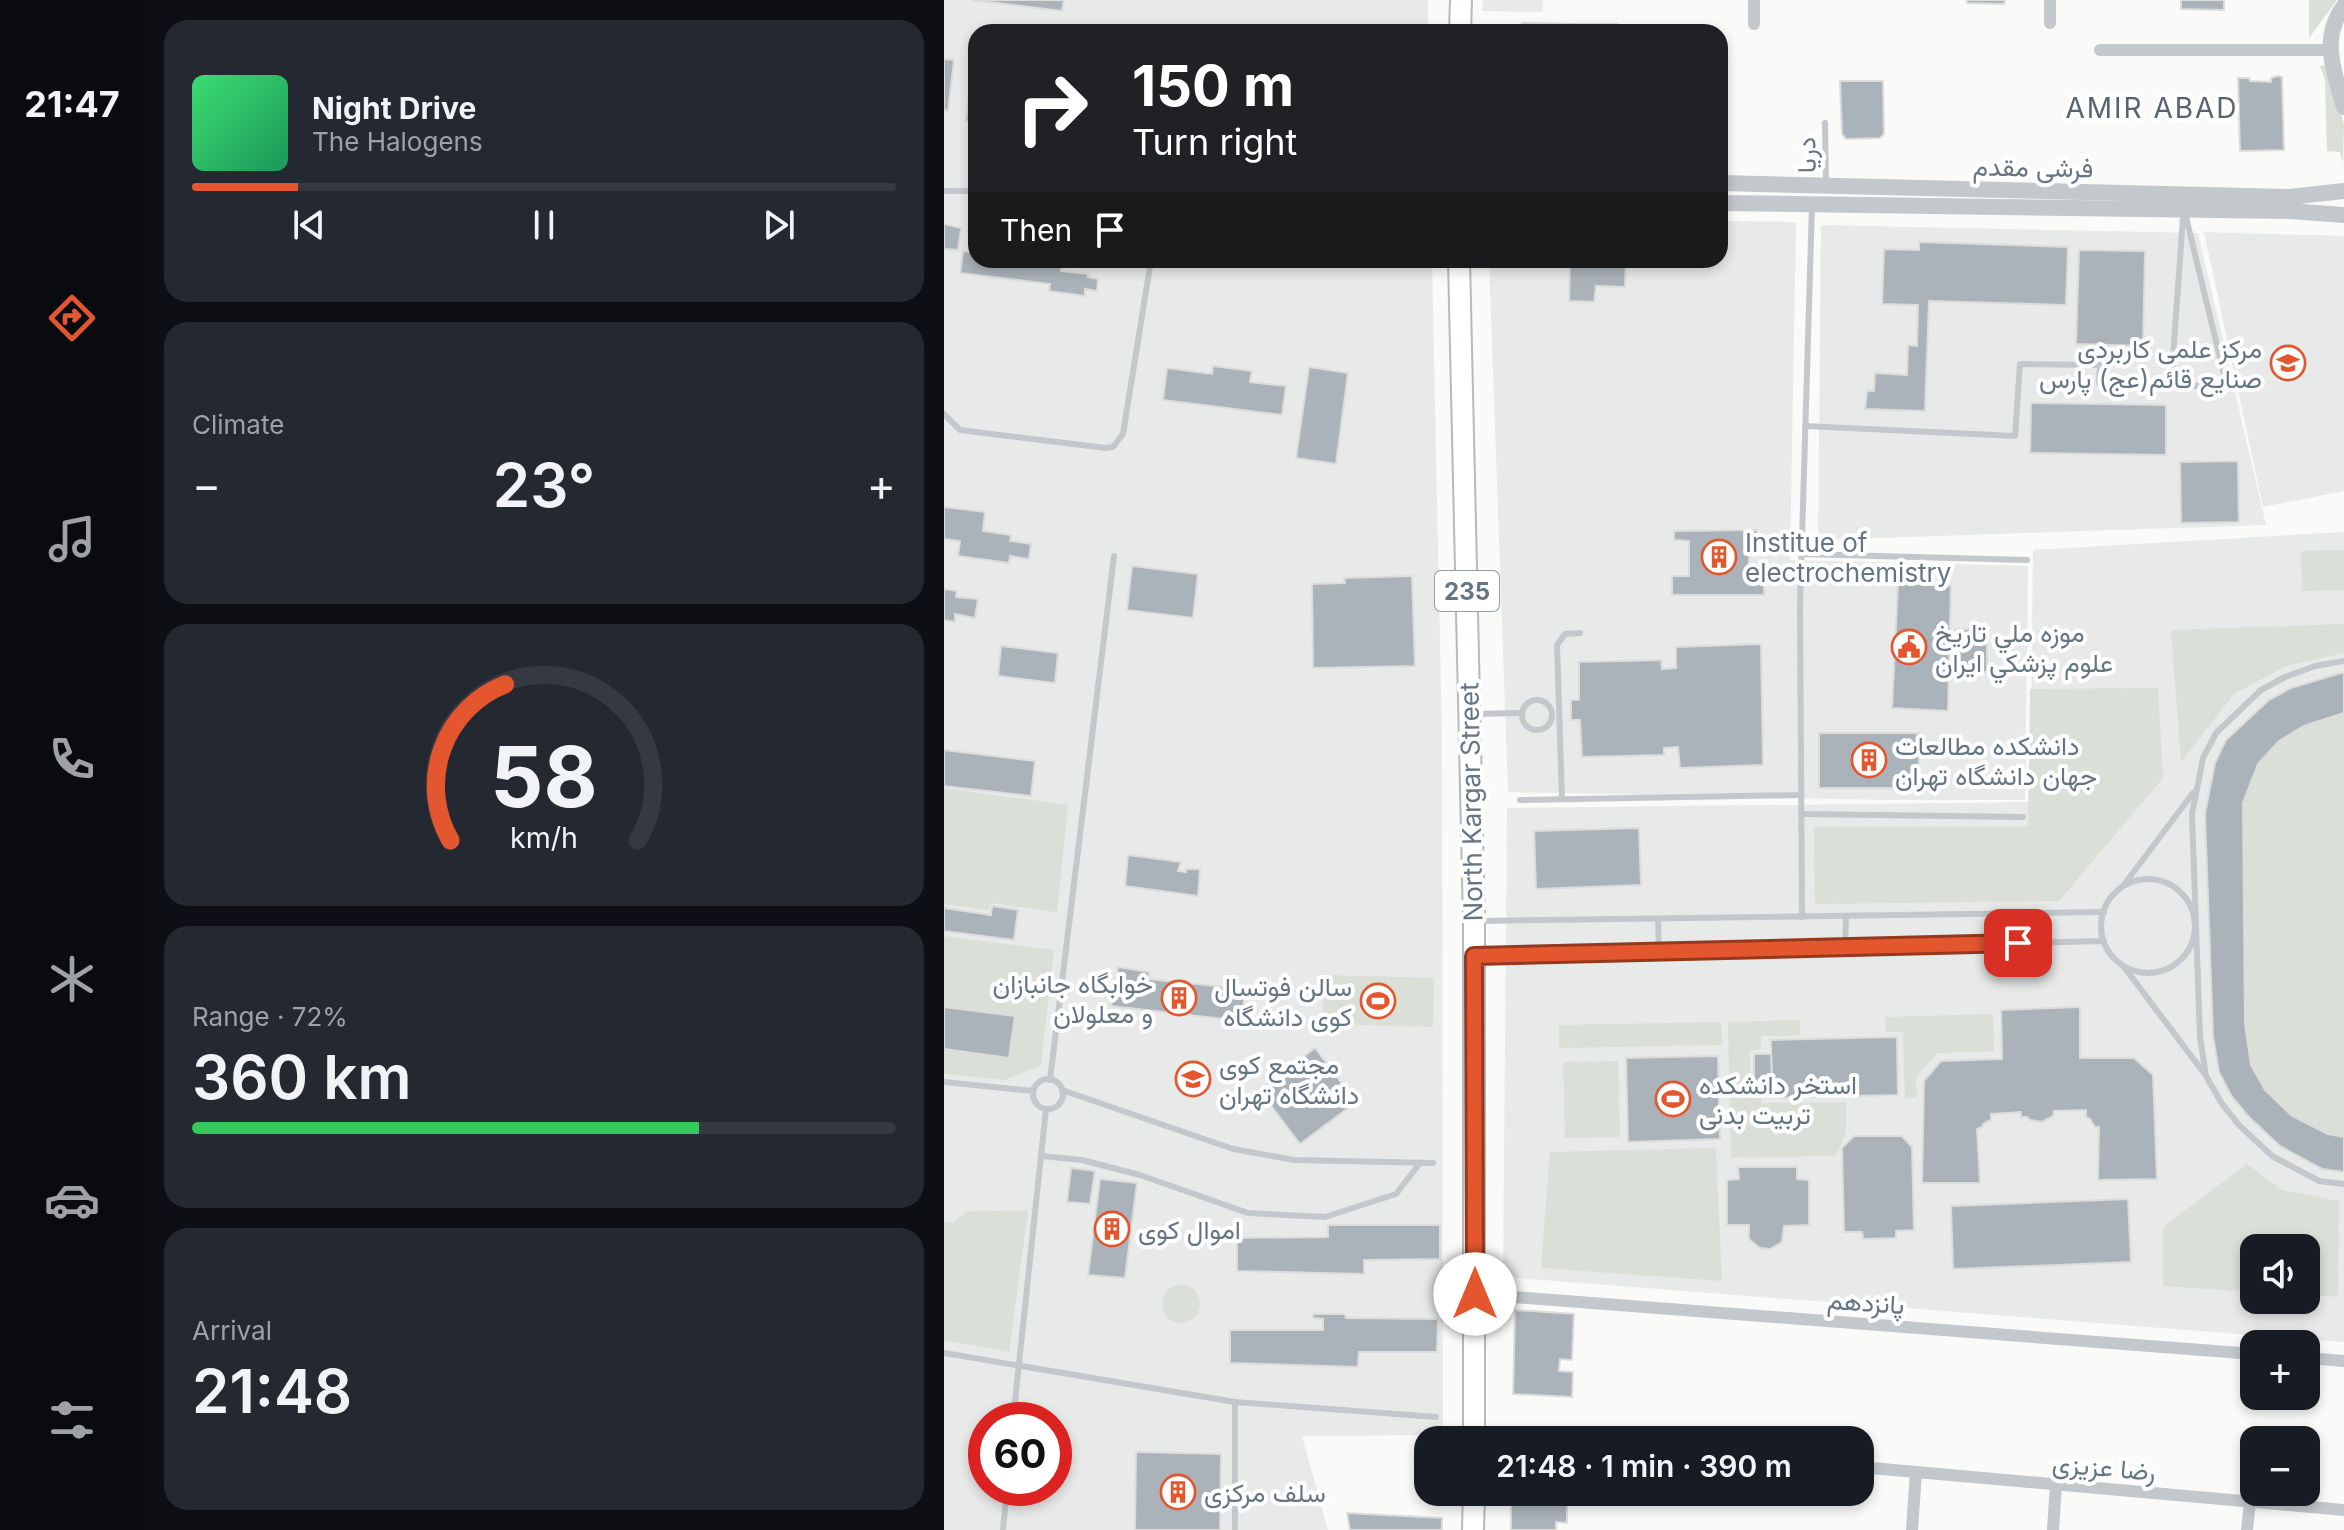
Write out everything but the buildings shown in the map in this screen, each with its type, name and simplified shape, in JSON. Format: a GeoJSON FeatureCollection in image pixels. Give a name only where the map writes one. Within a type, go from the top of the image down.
{"type":"FeatureCollection","features":[{"type":"Feature","properties":{"kind":"main road"},"geometry":{"type":"LineString","coordinates":[[1460,24],[1461,0]]}},
{"type":"Feature","properties":{"kind":"main road","name":"North Kargar Street"},"geometry":{"type":"LineString","coordinates":[[1459,268],[1474,921],[1474,1426]]}},
{"type":"Feature","properties":{"kind":"main road"},"geometry":{"type":"LineString","coordinates":[[1473,1530],[1474,1506]]}},
{"type":"Feature","properties":{"kind":"street"},"geometry":{"type":"LineString","coordinates":[[1754,0],[1754,24]]}},
{"type":"Feature","properties":{"kind":"street"},"geometry":{"type":"LineString","coordinates":[[2050,0],[2050,23]]}},
{"type":"Feature","properties":{"kind":"street"},"geometry":{"type":"LineString","coordinates":[[2344,6],[2333,24],[2330,50],[2344,107]]}},
{"type":"Feature","properties":{"kind":"street"},"geometry":{"type":"LineString","coordinates":[[2100,50],[2330,50]]}},
{"type":"Feature","properties":{"kind":"street","name":"فرشی مقدم"},"geometry":{"type":"LineString","coordinates":[[1728,183],[2289,197],[2344,191]]}},
{"type":"Feature","properties":{"kind":"street","name":"فرشی مقدم"},"geometry":{"type":"LineString","coordinates":[[1728,203],[2290,211],[2344,215]]}},
{"type":"Feature","properties":{"kind":"street","name":"پانزدهم"},"geometry":{"type":"LineString","coordinates":[[1475,1294],[2240,1353]]}},
{"type":"Feature","properties":{"kind":"street"},"geometry":{"type":"LineString","coordinates":[[2320,1359],[2344,1361]]}},
{"type":"Feature","properties":{"kind":"street","name":"رضا عزیزی"},"geometry":{"type":"LineString","coordinates":[[1874,1468],[2240,1501]]}},
{"type":"Feature","properties":{"kind":"street"},"geometry":{"type":"LineString","coordinates":[[1912,1530],[1916,1472]]}},
{"type":"Feature","properties":{"kind":"street"},"geometry":{"type":"LineString","coordinates":[[2053,1530],[2056,1484]]}},
{"type":"Feature","properties":{"kind":"street"},"geometry":{"type":"LineString","coordinates":[[2247,1530],[2250,1506]]}},
{"type":"Feature","properties":{"kind":"street","name":"رضا عزیزی"},"geometry":{"type":"LineString","coordinates":[[2297,1506],[2344,1510]]}},
{"type":"Feature","properties":{"kind":"lane","name":"دریا"},"geometry":{"type":"LineString","coordinates":[[1825,123],[1826,187]]}},
{"type":"Feature","properties":{"kind":"lane"},"geometry":{"type":"LineString","coordinates":[[944,191],[968,191]]}},
{"type":"Feature","properties":{"kind":"lane"},"geometry":{"type":"LineString","coordinates":[[1802,917],[1802,554],[1812,205]]}},
{"type":"Feature","properties":{"kind":"lane"},"geometry":{"type":"LineString","coordinates":[[1805,426],[2015,436],[2020,364],[2100,365],[2099,383],[2227,387],[2184,209]]}},
{"type":"Feature","properties":{"kind":"lane"},"geometry":{"type":"LineString","coordinates":[[2171,385],[2184,209]]}},
{"type":"Feature","properties":{"kind":"lane"},"geometry":{"type":"LineString","coordinates":[[944,414],[960,430],[1113,447],[1123,434],[1150,268]]}},
{"type":"Feature","properties":{"kind":"lane"},"geometry":{"type":"LineString","coordinates":[[1802,554],[2027,560]]}},
{"type":"Feature","properties":{"kind":"lane"},"geometry":{"type":"LineString","coordinates":[[1050,1080],[1114,556]]}},
{"type":"Feature","properties":{"kind":"lane"},"geometry":{"type":"LineString","coordinates":[[1562,799],[1556,713],[1557,645],[1565,634],[1580,633]]}},
{"type":"Feature","properties":{"kind":"lane"},"geometry":{"type":"LineString","coordinates":[[2206,1076],[2200,1037],[2192,814],[2203,758],[2216,733],[2261,690],[2315,666],[2344,661]]}},
{"type":"Feature","properties":{"kind":"lane"},"geometry":{"type":"LineString","coordinates":[[1535,699],[1549,704],[1556,713],[1550,723],[1537,730],[1528,727],[1522,719],[1526,704],[1535,699]]}},
{"type":"Feature","properties":{"kind":"lane"},"geometry":{"type":"LineString","coordinates":[[1470,714],[1522,713]]}},
{"type":"Feature","properties":{"kind":"lane"},"geometry":{"type":"LineString","coordinates":[[2196,790],[2110,899],[2101,926],[2104,941],[2239,1125],[2272,1156],[2319,1181],[2344,1184]]}},
{"type":"Feature","properties":{"kind":"lane"},"geometry":{"type":"LineString","coordinates":[[1520,800],[1801,795]]}},
{"type":"Feature","properties":{"kind":"lane"},"geometry":{"type":"LineString","coordinates":[[1801,814],[2023,817]]}},
{"type":"Feature","properties":{"kind":"lane"},"geometry":{"type":"LineString","coordinates":[[2121,965],[2150,973],[2177,963],[2194,938],[2195,922],[2191,906],[2182,893],[2168,884],[2153,879],[2122,887]]}},
{"type":"Feature","properties":{"kind":"lane"},"geometry":{"type":"LineString","coordinates":[[1474,921],[2104,912]]}},
{"type":"Feature","properties":{"kind":"lane"},"geometry":{"type":"LineString","coordinates":[[1845,947],[1846,916]]}},
{"type":"Feature","properties":{"kind":"lane"},"geometry":{"type":"LineString","coordinates":[[1658,919],[1659,952]]}},
{"type":"Feature","properties":{"kind":"lane"},"geometry":{"type":"LineString","coordinates":[[1474,956],[2104,941]]}},
{"type":"Feature","properties":{"kind":"lane"},"geometry":{"type":"LineString","coordinates":[[944,1082],[1033,1091]]}},
{"type":"Feature","properties":{"kind":"lane"},"geometry":{"type":"LineString","coordinates":[[1057,1082],[1062,1090],[1062,1100],[1056,1107],[1046,1109],[1037,1105],[1033,1091],[1038,1083],[1057,1082]]}},
{"type":"Feature","properties":{"kind":"lane"},"geometry":{"type":"LineString","coordinates":[[1062,1090],[1233,1149],[1294,1160],[1433,1163]]}},
{"type":"Feature","properties":{"kind":"lane"},"geometry":{"type":"LineString","coordinates":[[1015,1402],[1046,1109]]}},
{"type":"Feature","properties":{"kind":"lane"},"geometry":{"type":"LineString","coordinates":[[1041,1156],[1082,1160],[1140,1175],[1248,1213],[1325,1217],[1396,1194],[1420,1163]]}},
{"type":"Feature","properties":{"kind":"lane"},"geometry":{"type":"LineString","coordinates":[[944,1353],[1235,1402],[1436,1417]]}},
{"type":"Feature","properties":{"kind":"lane"},"geometry":{"type":"LineString","coordinates":[[1235,1402],[1235,1530]]}},
{"type":"Feature","properties":{"kind":"lane"},"geometry":{"type":"LineString","coordinates":[[1003,1530],[1005,1506]]}},
{"type":"Feature","properties":{"kind":"shaded area","name":"مجتمع کوی دانشگاه تهران"},"geometry":{"type":"Polygon","coordinates":[[[944,0],[1428,0],[1428,24],[968,24],[968,268],[1432,268],[1442,738],[1443,1426],[1414,1426],[1414,1435],[1302,1436],[1328,1530],[944,1530],[944,0]]]}},
{"type":"Feature","properties":{"kind":"shaded area"},"geometry":{"type":"Polygon","coordinates":[[[1483,0],[1543,0],[1542,12],[1482,11],[1483,0]]]}},
{"type":"Feature","properties":{"kind":"shaded area"},"geometry":{"type":"Polygon","coordinates":[[[2309,0],[2337,0],[2309,38],[2309,0]]]}},
{"type":"Feature","properties":{"kind":"shaded area"},"geometry":{"type":"Polygon","coordinates":[[[2326,65],[2344,124],[2343,163],[2340,152],[2327,151],[2325,80],[2320,66],[2326,65]]]}},
{"type":"Feature","properties":{"kind":"shaded area"},"geometry":{"type":"Polygon","coordinates":[[[1728,221],[1796,222],[1790,560],[2028,566],[2025,800],[1508,792],[1489,268],[1728,268],[1728,221]]]}},
{"type":"Feature","properties":{"kind":"shaded area"},"geometry":{"type":"Polygon","coordinates":[[[1821,225],[2198,233],[2266,525],[1818,540],[1821,225]]]}},
{"type":"Feature","properties":{"kind":"shaded area","name":"مرکز علمی کاربردی صنایع قائم(عج) پارس"},"geometry":{"type":"Polygon","coordinates":[[[2204,232],[2344,236],[2344,491],[2263,507],[2204,232]]]}},
{"type":"Feature","properties":{"kind":"shaded area"},"geometry":{"type":"Polygon","coordinates":[[[2344,532],[2344,1342],[2320,1340],[2320,1330],[2240,1330],[2240,1334],[1503,1277],[1507,808],[2030,802],[2033,550],[2344,532]]]}},
{"type":"Feature","properties":{"kind":"shaded area"},"geometry":{"type":"Polygon","coordinates":[[[2344,550],[2344,590],[2302,591],[2301,551],[2344,550]]]}},
{"type":"Feature","properties":{"kind":"shaded area"},"geometry":{"type":"Polygon","coordinates":[[[2344,624],[2344,653],[2286,666],[2234,694],[2181,762],[2171,630],[2344,624]]]}},
{"type":"Feature","properties":{"kind":"shaded area"},"geometry":{"type":"Polygon","coordinates":[[[2344,673],[2344,1172],[2280,1146],[2232,1097],[2219,1072],[2213,1036],[2205,814],[2215,763],[2226,740],[2269,700],[2291,688],[2344,673]]]}},
{"type":"Feature","properties":{"kind":"shaded area"},"geometry":{"type":"Polygon","coordinates":[[[2158,688],[2163,778],[2059,901],[1815,904],[1814,827],[2028,827],[2030,689],[2158,688]]]}},
{"type":"Feature","properties":{"kind":"shaded area"},"geometry":{"type":"Polygon","coordinates":[[[944,788],[1068,805],[1057,912],[991,903],[988,910],[944,904],[944,788]]]}},
{"type":"Feature","properties":{"kind":"shaded area"},"geometry":{"type":"Polygon","coordinates":[[[944,936],[1054,950],[1041,1065],[1005,1080],[944,1074],[944,936]]]}},
{"type":"Feature","properties":{"kind":"shaded area","name":"سالن فوتسال کوی دانشگاه"},"geometry":{"type":"Polygon","coordinates":[[[1325,975],[1434,978],[1433,1027],[1322,1024],[1325,975]]]}},
{"type":"Feature","properties":{"kind":"shaded area"},"geometry":{"type":"Polygon","coordinates":[[[1993,1014],[1994,1051],[1937,1053],[1916,1078],[1917,1097],[1905,1098],[1903,1032],[1886,1032],[1885,1017],[1993,1014]]]}},
{"type":"Feature","properties":{"kind":"shaded area"},"geometry":{"type":"Polygon","coordinates":[[[1800,1020],[1800,1036],[1761,1036],[1761,1050],[1750,1050],[1750,1087],[1762,1088],[1762,1103],[1846,1102],[1846,1133],[1836,1156],[1731,1158],[1728,1022],[1800,1020]]]}},
{"type":"Feature","properties":{"kind":"shaded area"},"geometry":{"type":"Polygon","coordinates":[[[1721,1022],[1722,1045],[1559,1048],[1559,1025],[1721,1022]]]}},
{"type":"Feature","properties":{"kind":"shaded area"},"geometry":{"type":"Polygon","coordinates":[[[1618,1061],[1620,1137],[1565,1138],[1563,1062],[1618,1061]]]}},
{"type":"Feature","properties":{"kind":"shaded area"},"geometry":{"type":"Polygon","coordinates":[[[1716,1148],[1722,1281],[1541,1268],[1550,1152],[1716,1148]]]}},
{"type":"Feature","properties":{"kind":"shaded area"},"geometry":{"type":"Polygon","coordinates":[[[2247,1164],[2282,1190],[2339,1201],[2338,1297],[2320,1296],[2320,1234],[2240,1234],[2240,1291],[2163,1286],[2163,1227],[2247,1164]]]}},
{"type":"Feature","properties":{"kind":"shaded area"},"geometry":{"type":"Polygon","coordinates":[[[1028,1211],[1009,1352],[944,1340],[944,1222],[952,1223],[966,1212],[1028,1211]]]}},
{"type":"Feature","properties":{"kind":"shaded area"},"geometry":{"type":"Polygon","coordinates":[[[1181,1285],[1195,1290],[1200,1304],[1195,1318],[1181,1323],[1167,1318],[1162,1304],[1167,1290],[1181,1285]]]}},
{"type":"Feature","properties":{"kind":"place","name":"مرکز علمی کاربردی صنایع قائم(عج) پارس"},"geometry":{"type":"Point","coordinates":[2288,363]}},
{"type":"Feature","properties":{"kind":"place","name":"Institue of electrochemistry"},"geometry":{"type":"Point","coordinates":[1719,557]}},
{"type":"Feature","properties":{"kind":"place","name":"موزه ملي تاريخ علوم پزشكي ايران"},"geometry":{"type":"Point","coordinates":[1909,647]}},
{"type":"Feature","properties":{"kind":"place","name":"دانشکده مطالعات جهان دانشگاه تهران"},"geometry":{"type":"Point","coordinates":[1869,760]}},
{"type":"Feature","properties":{"kind":"place","name":"خوابگاه جانبازان و معلولان"},"geometry":{"type":"Point","coordinates":[1179,998]}},
{"type":"Feature","properties":{"kind":"place","name":"سالن فوتسال کوی دانشگاه"},"geometry":{"type":"Point","coordinates":[1378,1001]}},
{"type":"Feature","properties":{"kind":"place","name":"مجتمع کوی دانشگاه تهران"},"geometry":{"type":"Point","coordinates":[1193,1079]}},
{"type":"Feature","properties":{"kind":"place","name":"استخر دانشکده تربیت بدنی"},"geometry":{"type":"Point","coordinates":[1673,1099]}},
{"type":"Feature","properties":{"kind":"place","name":"اموال کوی"},"geometry":{"type":"Point","coordinates":[1112,1229]}},
{"type":"Feature","properties":{"kind":"place","name":"سلف مرکزی"},"geometry":{"type":"Point","coordinates":[1178,1492]}},
{"type":"Feature","properties":{"kind":"district","name":"AMIR ABAD"},"geometry":{"type":"Point","coordinates":[2152,108]}},
{"type":"Feature","properties":{"kind":"route"},"geometry":{"type":"LineString","coordinates":[[1475,1294],[1474,956],[2018,943]]}}]}
